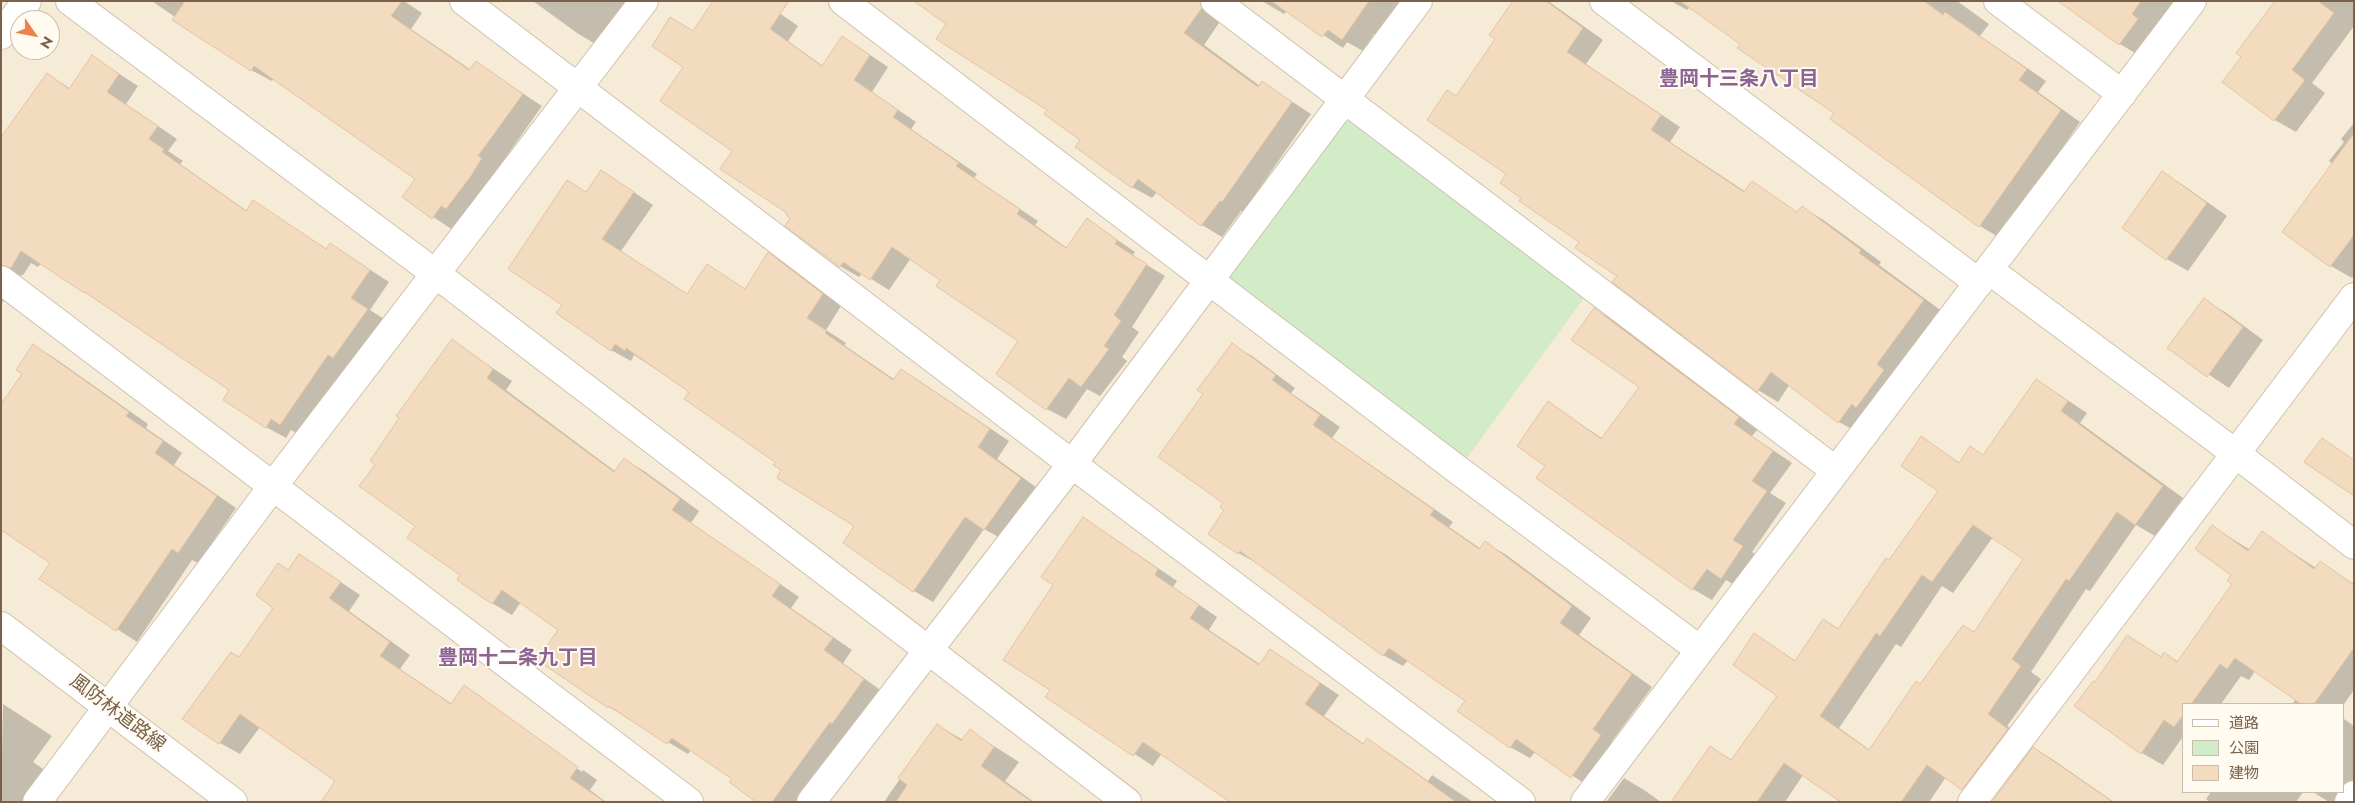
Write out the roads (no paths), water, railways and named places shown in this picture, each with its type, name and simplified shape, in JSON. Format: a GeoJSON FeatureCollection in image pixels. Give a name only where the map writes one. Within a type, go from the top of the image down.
{"type":"FeatureCollection","features":[{"type":"Feature","properties":{"kind":"street"},"geometry":{"type":"LineString","coordinates":[[1,35],[27,1]]}},
{"type":"Feature","properties":{"kind":"street"},"geometry":{"type":"LineString","coordinates":[[70,1],[436,274],[1127,802]]}},
{"type":"Feature","properties":{"kind":"street"},"geometry":{"type":"LineString","coordinates":[[464,1],[1072,464],[1521,802]]}},
{"type":"Feature","properties":{"kind":"street"},"geometry":{"type":"LineString","coordinates":[[36,802],[273,486],[644,1]]}},
{"type":"Feature","properties":{"kind":"street"},"geometry":{"type":"LineString","coordinates":[[843,1],[1208,281],[1700,650]]}},
{"type":"Feature","properties":{"kind":"street"},"geometry":{"type":"LineString","coordinates":[[1215,1],[1836,471]]}},
{"type":"Feature","properties":{"kind":"street"},"geometry":{"type":"LineString","coordinates":[[811,802],[1072,464],[1418,1]]}},
{"type":"Feature","properties":{"kind":"street"},"geometry":{"type":"LineString","coordinates":[[1604,1],[1984,277],[2235,453],[2354,546]]}},
{"type":"Feature","properties":{"kind":"street"},"geometry":{"type":"LineString","coordinates":[[1998,1],[2122,94]]}},
{"type":"Feature","properties":{"kind":"street"},"geometry":{"type":"LineString","coordinates":[[1585,802],[2192,1]]}},
{"type":"Feature","properties":{"kind":"street"},"geometry":{"type":"LineString","coordinates":[[1,280],[689,802]]}},
{"type":"Feature","properties":{"kind":"street"},"geometry":{"type":"LineString","coordinates":[[1972,802],[2354,297]]}},
{"type":"Feature","properties":{"kind":"street","name":"風防林道路線"},"geometry":{"type":"LineString","coordinates":[[1,626],[233,802]]}},
{"type":"Feature","properties":{"kind":"street"},"geometry":{"type":"LineString","coordinates":[[2349,802],[2354,795]]}},
{"type":"Feature","properties":{"kind":"district","name":"豊岡十三条八丁目"},"geometry":{"type":"Point","coordinates":[1739,80]}},
{"type":"Feature","properties":{"kind":"district","name":"豊岡十二条九丁目"},"geometry":{"type":"Point","coordinates":[518,659]}}]}
